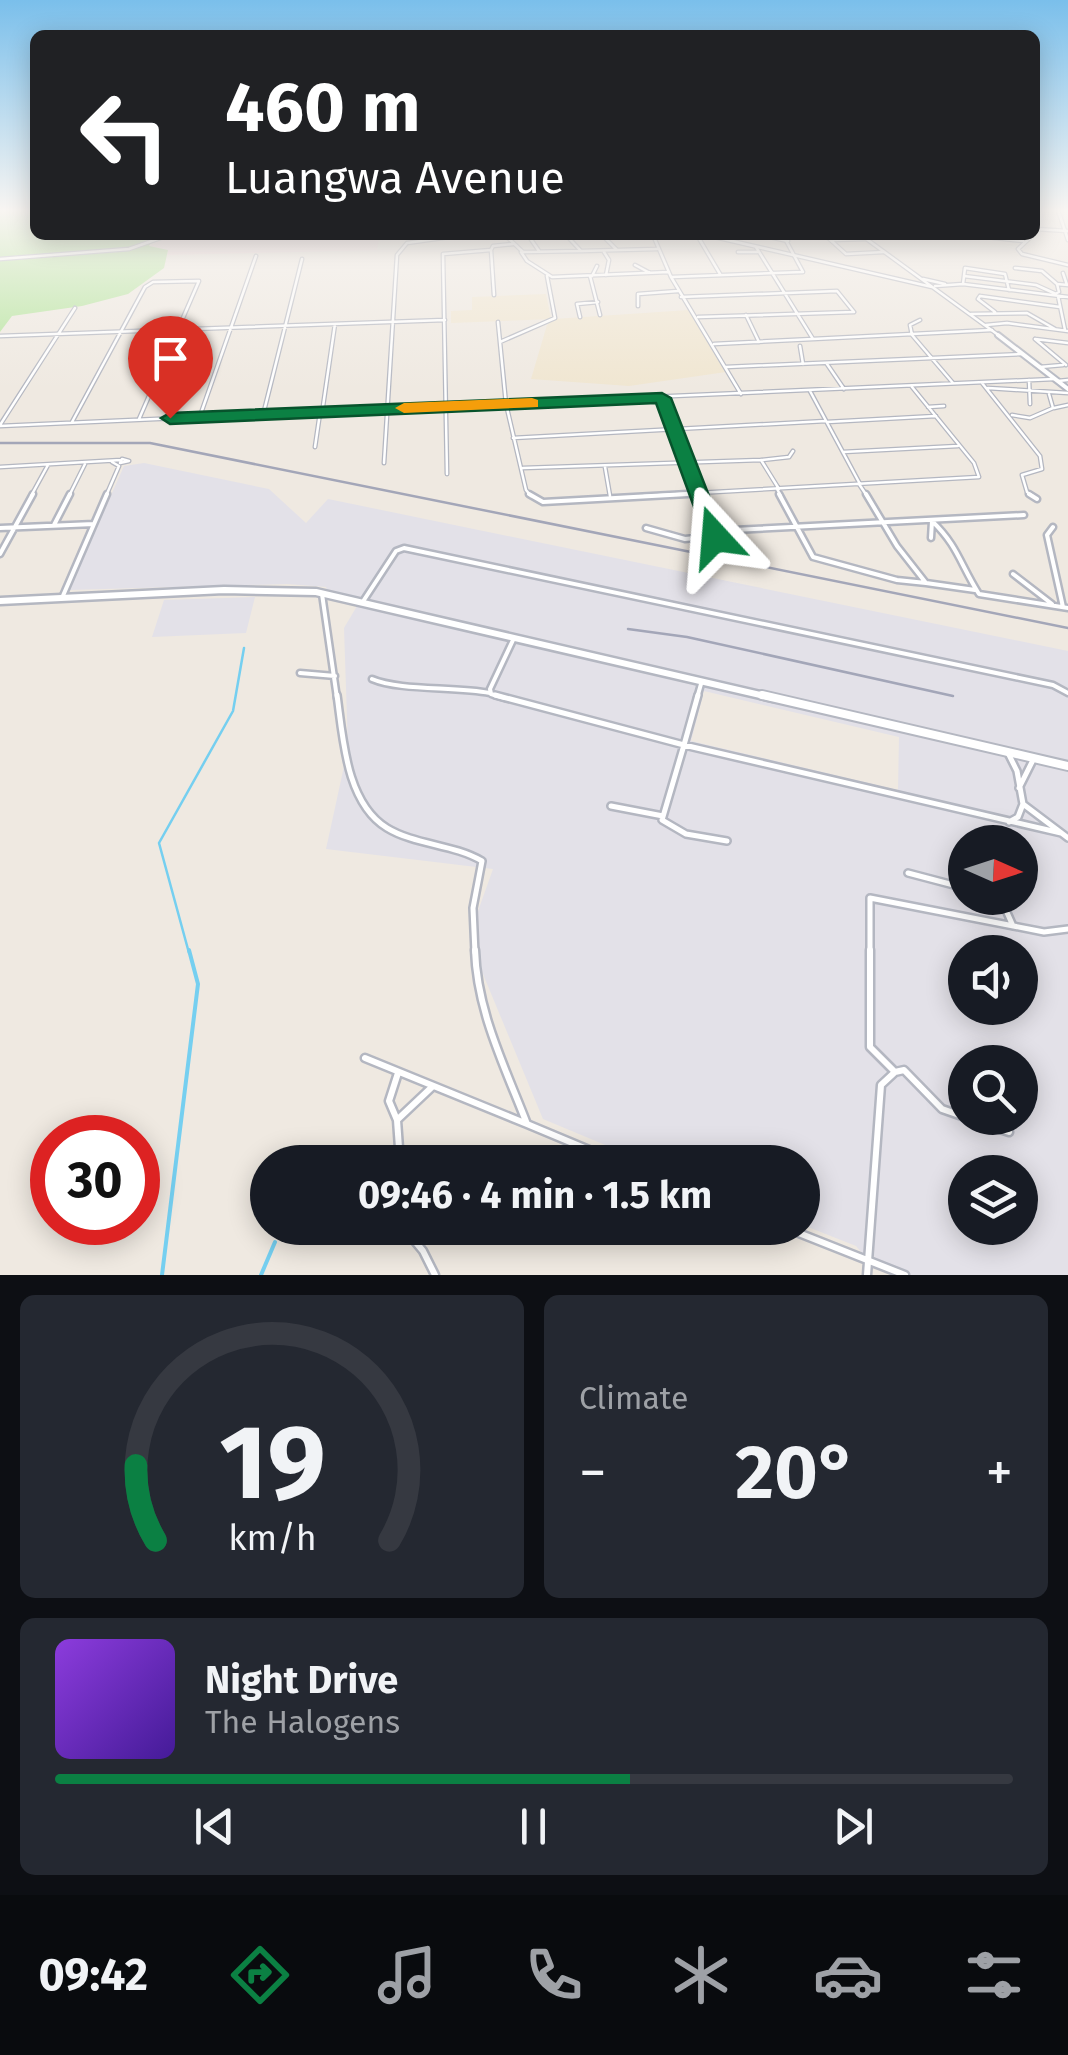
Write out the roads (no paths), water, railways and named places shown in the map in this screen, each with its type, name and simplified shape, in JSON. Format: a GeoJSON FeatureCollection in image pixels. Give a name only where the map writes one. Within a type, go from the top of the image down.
{"type":"FeatureCollection","features":[{"type":"Feature","properties":{"kind":"main road"},"geometry":{"type":"LineString","coordinates":[[0,601],[274,589],[322,594],[1068,766]]}},
{"type":"Feature","properties":{"kind":"street"},"geometry":{"type":"LineString","coordinates":[[200,418],[252,270]]}},
{"type":"Feature","properties":{"kind":"street"},"geometry":{"type":"LineString","coordinates":[[262,415],[300,270]]}},
{"type":"Feature","properties":{"kind":"street"},"geometry":{"type":"LineString","coordinates":[[384,462],[398,270]]}},
{"type":"Feature","properties":{"kind":"street"},"geometry":{"type":"LineString","coordinates":[[443,270],[447,474]]}},
{"type":"Feature","properties":{"kind":"street"},"geometry":{"type":"LineString","coordinates":[[492,270],[494,295]]}},
{"type":"Feature","properties":{"kind":"street"},"geometry":{"type":"LineString","coordinates":[[500,342],[554,318],[547,276],[540,270]]}},
{"type":"Feature","properties":{"kind":"street"},"geometry":{"type":"LineString","coordinates":[[595,270],[591,276],[600,315]]}},
{"type":"Feature","properties":{"kind":"street"},"geometry":{"type":"LineString","coordinates":[[606,275],[607,270]]}},
{"type":"Feature","properties":{"kind":"street"},"geometry":{"type":"LineString","coordinates":[[642,270],[650,274]]}},
{"type":"Feature","properties":{"kind":"street"},"geometry":{"type":"LineString","coordinates":[[667,270],[741,394]]}},
{"type":"Feature","properties":{"kind":"street"},"geometry":{"type":"LineString","coordinates":[[717,270],[720,275]]}},
{"type":"Feature","properties":{"kind":"street"},"geometry":{"type":"LineString","coordinates":[[768,270],[813,339]]}},
{"type":"Feature","properties":{"kind":"street"},"geometry":{"type":"LineString","coordinates":[[547,276],[720,275],[802,270]]}},
{"type":"Feature","properties":{"kind":"street"},"geometry":{"type":"LineString","coordinates":[[858,270],[936,287],[962,284],[1068,297]]}},
{"type":"Feature","properties":{"kind":"street"},"geometry":{"type":"LineString","coordinates":[[909,270],[1068,391]]}},
{"type":"Feature","properties":{"kind":"street"},"geometry":{"type":"LineString","coordinates":[[962,284],[965,270]]}},
{"type":"Feature","properties":{"kind":"street"},"geometry":{"type":"LineString","coordinates":[[990,270],[1006,274],[1009,290]]}},
{"type":"Feature","properties":{"kind":"street"},"geometry":{"type":"LineString","coordinates":[[1026,270],[1042,272],[1057,284],[1060,292],[1056,295]]}},
{"type":"Feature","properties":{"kind":"street"},"geometry":{"type":"LineString","coordinates":[[1057,284],[1067,285],[1064,273]]}},
{"type":"Feature","properties":{"kind":"street"},"geometry":{"type":"LineString","coordinates":[[964,276],[1041,286],[1056,295],[1067,331],[1008,323],[986,326]]}},
{"type":"Feature","properties":{"kind":"street"},"geometry":{"type":"LineString","coordinates":[[923,279],[950,285]]}},
{"type":"Feature","properties":{"kind":"street"},"geometry":{"type":"LineString","coordinates":[[72,422],[147,285],[199,282],[139,420]]}},
{"type":"Feature","properties":{"kind":"street"},"geometry":{"type":"LineString","coordinates":[[681,297],[837,291],[854,312],[698,317]]}},
{"type":"Feature","properties":{"kind":"street"},"geometry":{"type":"LineString","coordinates":[[638,306],[638,294],[678,292]]}},
{"type":"Feature","properties":{"kind":"street"},"geometry":{"type":"LineString","coordinates":[[995,312],[978,297],[1060,307]]}},
{"type":"Feature","properties":{"kind":"street"},"geometry":{"type":"LineString","coordinates":[[580,316],[576,304],[598,302]]}},
{"type":"Feature","properties":{"kind":"street"},"geometry":{"type":"LineString","coordinates":[[1028,314],[1035,310],[1035,304]]}},
{"type":"Feature","properties":{"kind":"street"},"geometry":{"type":"LineString","coordinates":[[0,425],[75,308]]}},
{"type":"Feature","properties":{"kind":"street"},"geometry":{"type":"LineString","coordinates":[[971,314],[1028,314],[1046,320],[1055,329]]}},
{"type":"Feature","properties":{"kind":"street"},"geometry":{"type":"LineString","coordinates":[[746,315],[759,342]]}},
{"type":"Feature","properties":{"kind":"street"},"geometry":{"type":"LineString","coordinates":[[0,336],[445,320]]}},
{"type":"Feature","properties":{"kind":"street"},"geometry":{"type":"LineString","coordinates":[[920,320],[910,325],[912,334],[954,384]]}},
{"type":"Feature","properties":{"kind":"street"},"geometry":{"type":"LineString","coordinates":[[498,322],[506,404],[524,468],[526,490],[537,501],[979,477],[981,474],[911,386]]}},
{"type":"Feature","properties":{"kind":"street"},"geometry":{"type":"LineString","coordinates":[[315,446],[335,324]]}},
{"type":"Feature","properties":{"kind":"street"},"geometry":{"type":"LineString","coordinates":[[714,344],[992,330]]}},
{"type":"Feature","properties":{"kind":"street"},"geometry":{"type":"LineString","coordinates":[[1067,365],[1035,340],[1068,343]]}},
{"type":"Feature","properties":{"kind":"street"},"geometry":{"type":"LineString","coordinates":[[800,346],[802,364]]}},
{"type":"Feature","properties":{"kind":"street"},"geometry":{"type":"LineString","coordinates":[[726,367],[1023,354]]}},
{"type":"Feature","properties":{"kind":"street"},"geometry":{"type":"LineString","coordinates":[[826,363],[844,390]]}},
{"type":"Feature","properties":{"kind":"street"},"geometry":{"type":"LineString","coordinates":[[1040,368],[1067,365]]}},
{"type":"Feature","properties":{"kind":"street"},"geometry":{"type":"LineString","coordinates":[[1029,380],[1030,404]]}},
{"type":"Feature","properties":{"kind":"street"},"geometry":{"type":"LineString","coordinates":[[0,425],[1068,380]]}},
{"type":"Feature","properties":{"kind":"street"},"geometry":{"type":"LineString","coordinates":[[982,383],[1031,440],[1044,465],[1022,475],[1027,492],[1038,499]]}},
{"type":"Feature","properties":{"kind":"street"},"geometry":{"type":"LineString","coordinates":[[986,388],[1048,394],[1068,391]]}},
{"type":"Feature","properties":{"kind":"street"},"geometry":{"type":"LineString","coordinates":[[810,391],[881,522],[920,569],[926,583]]}},
{"type":"Feature","properties":{"kind":"street"},"geometry":{"type":"LineString","coordinates":[[1048,394],[1054,408]]}},
{"type":"Feature","properties":{"kind":"street"},"geometry":{"type":"LineString","coordinates":[[646,528],[685,539],[714,538],[662,398]]}},
{"type":"Feature","properties":{"kind":"street"},"geometry":{"type":"LineString","coordinates":[[1009,415],[1030,418],[1068,405]]}},
{"type":"Feature","properties":{"kind":"street"},"geometry":{"type":"LineString","coordinates":[[928,407],[944,406]]}},
{"type":"Feature","properties":{"kind":"street"},"geometry":{"type":"LineString","coordinates":[[514,438],[936,416]]}},
{"type":"Feature","properties":{"kind":"street"},"geometry":{"type":"LineString","coordinates":[[843,452],[960,446]]}},
{"type":"Feature","properties":{"kind":"street"},"geometry":{"type":"LineString","coordinates":[[524,468],[760,460],[789,457],[793,451]]}},
{"type":"Feature","properties":{"kind":"street"},"geometry":{"type":"LineString","coordinates":[[760,460],[813,558],[897,580],[1062,607]]}},
{"type":"Feature","properties":{"kind":"street"},"geometry":{"type":"LineString","coordinates":[[0,468],[119,463],[62,598]]}},
{"type":"Feature","properties":{"kind":"street"},"geometry":{"type":"LineString","coordinates":[[54,525],[85,464]]}},
{"type":"Feature","properties":{"kind":"street"},"geometry":{"type":"LineString","coordinates":[[0,554],[48,465]]}},
{"type":"Feature","properties":{"kind":"street"},"geometry":{"type":"LineString","coordinates":[[605,466],[610,497]]}},
{"type":"Feature","properties":{"kind":"street"},"geometry":{"type":"LineString","coordinates":[[714,531],[1024,515]]}},
{"type":"Feature","properties":{"kind":"street"},"geometry":{"type":"LineString","coordinates":[[931,538],[932,520]]}},
{"type":"Feature","properties":{"kind":"street"},"geometry":{"type":"LineString","coordinates":[[932,520],[956,544],[958,558],[976,590]]}},
{"type":"Feature","properties":{"kind":"street"},"geometry":{"type":"LineString","coordinates":[[0,528],[94,524]]}},
{"type":"Feature","properties":{"kind":"street"},"geometry":{"type":"LineString","coordinates":[[1053,528],[1047,534],[1062,607]]}},
{"type":"Feature","properties":{"kind":"street"},"geometry":{"type":"LineString","coordinates":[[362,603],[396,551],[404,548],[1053,686],[1068,693]]}},
{"type":"Feature","properties":{"kind":"street"},"geometry":{"type":"LineString","coordinates":[[1013,574],[1062,607]]}},
{"type":"Feature","properties":{"kind":"street"},"geometry":{"type":"LineString","coordinates":[[322,594],[344,746],[362,806],[388,829],[478,856],[482,862],[473,908],[476,980],[527,1124]]}},
{"type":"Feature","properties":{"kind":"street"},"geometry":{"type":"LineString","coordinates":[[491,693],[514,638]]}},
{"type":"Feature","properties":{"kind":"street"},"geometry":{"type":"LineString","coordinates":[[300,673],[335,676]]}},
{"type":"Feature","properties":{"kind":"street"},"geometry":{"type":"LineString","coordinates":[[372,678],[386,685],[454,686],[491,693],[495,698],[684,745],[1061,833]]}},
{"type":"Feature","properties":{"kind":"street"},"geometry":{"type":"LineString","coordinates":[[701,682],[662,820],[686,834],[727,841]]}},
{"type":"Feature","properties":{"kind":"street"},"geometry":{"type":"LineString","coordinates":[[1007,752],[1017,771],[1023,804],[1018,817],[1008,822]]}},
{"type":"Feature","properties":{"kind":"street"},"geometry":{"type":"LineString","coordinates":[[1019,788],[1034,758]]}},
{"type":"Feature","properties":{"kind":"street"},"geometry":{"type":"LineString","coordinates":[[1023,804],[1068,838]]}},
{"type":"Feature","properties":{"kind":"street"},"geometry":{"type":"LineString","coordinates":[[611,806],[663,816]]}},
{"type":"Feature","properties":{"kind":"street"},"geometry":{"type":"LineString","coordinates":[[908,873],[948,884]]}},
{"type":"Feature","properties":{"kind":"street"},"geometry":{"type":"LineString","coordinates":[[895,1072],[870,1047],[870,898],[1044,932],[1068,929]]}},
{"type":"Feature","properties":{"kind":"street"},"geometry":{"type":"LineString","coordinates":[[1009,915],[1013,926]]}},
{"type":"Feature","properties":{"kind":"street"},"geometry":{"type":"LineString","coordinates":[[365,1058],[577,1145]]}},
{"type":"Feature","properties":{"kind":"street"},"geometry":{"type":"LineString","coordinates":[[867,1275],[882,1085],[895,1072],[904,1070],[948,1111]]}},
{"type":"Feature","properties":{"kind":"street"},"geometry":{"type":"LineString","coordinates":[[398,1072],[389,1101],[397,1120],[399,1145]]}},
{"type":"Feature","properties":{"kind":"street"},"geometry":{"type":"LineString","coordinates":[[397,1120],[432,1086]]}},
{"type":"Feature","properties":{"kind":"street"},"geometry":{"type":"LineString","coordinates":[[820,1241],[905,1275]]}},
{"type":"Feature","properties":{"kind":"street"},"geometry":{"type":"LineString","coordinates":[[415,1245],[435,1275]]}},
{"type":"Feature","properties":{"kind":"waterway"},"geometry":{"type":"LineString","coordinates":[[189,953],[159,843],[233,711],[244,648]]}},
{"type":"Feature","properties":{"kind":"waterway"},"geometry":{"type":"LineString","coordinates":[[162,1275],[198,984],[189,950]]}},
{"type":"Feature","properties":{"kind":"waterway"},"geometry":{"type":"LineString","coordinates":[[261,1275],[274,1245]]}},
{"type":"Feature","properties":{"kind":"railway"},"geometry":{"type":"LineString","coordinates":[[0,443],[150,443],[1068,628]]}},
{"type":"Feature","properties":{"kind":"railway"},"geometry":{"type":"LineString","coordinates":[[628,629],[687,637],[953,696]]}}]}
